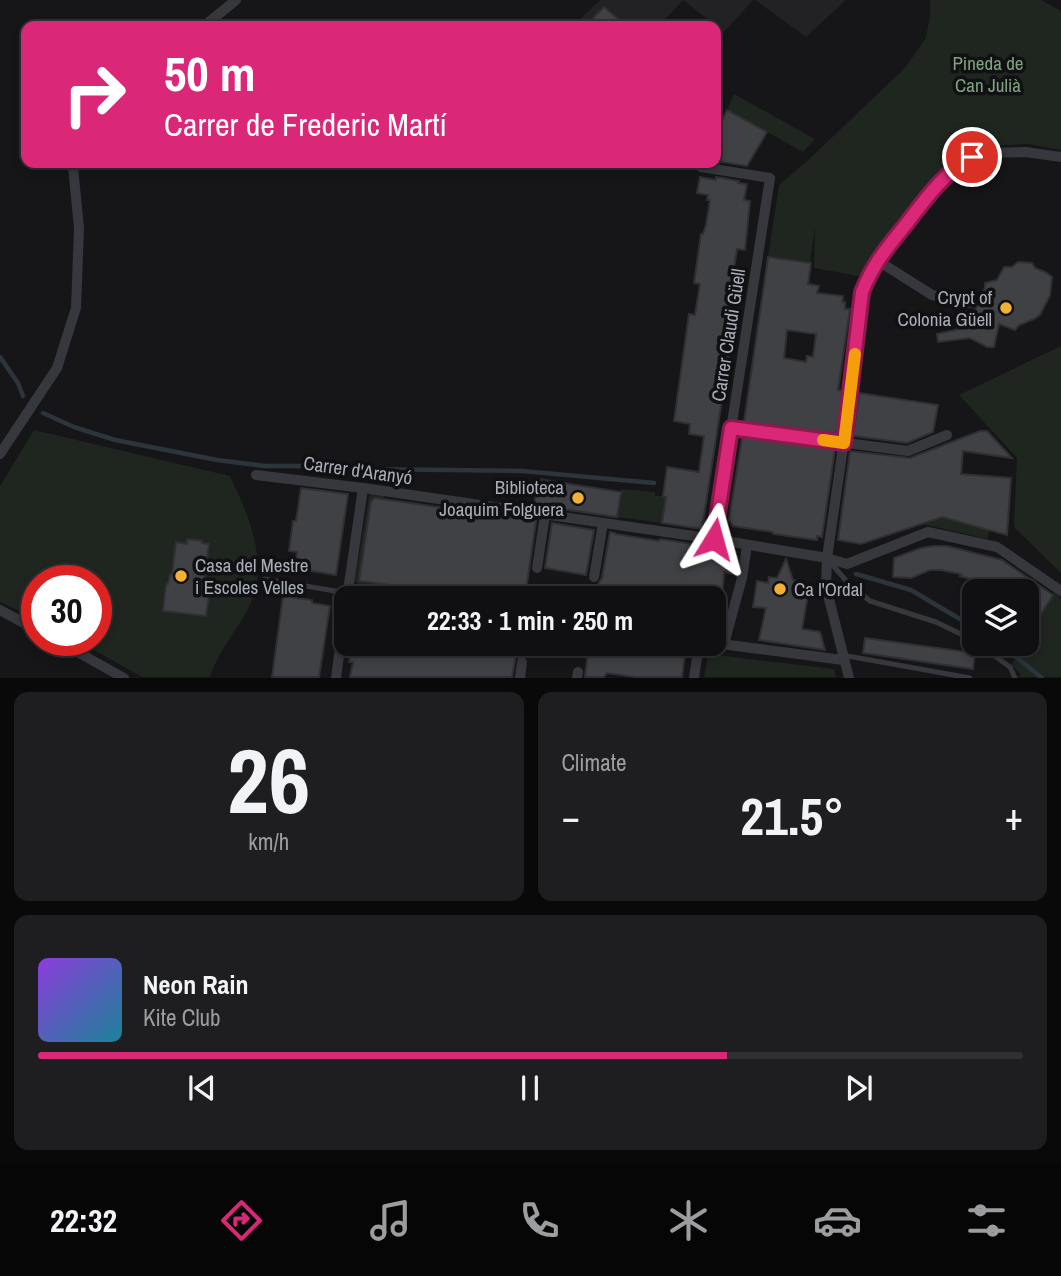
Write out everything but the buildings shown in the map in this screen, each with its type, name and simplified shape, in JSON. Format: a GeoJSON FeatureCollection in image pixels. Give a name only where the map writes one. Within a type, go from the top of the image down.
{"type":"FeatureCollection","features":[{"type":"Feature","properties":{"kind":"street"},"geometry":{"type":"LineString","coordinates":[[210,21],[236,0]]}},
{"type":"Feature","properties":{"kind":"street"},"geometry":{"type":"LineString","coordinates":[[849,677],[826,587],[827,558],[862,292],[870,272],[936,185],[956,166],[986,153],[1026,152],[1061,157]]}},
{"type":"Feature","properties":{"kind":"street"},"geometry":{"type":"LineString","coordinates":[[0,454],[57,368],[76,308],[79,228],[73,168]]}},
{"type":"Feature","properties":{"kind":"street","name":"Carrer Claudi Güell"},"geometry":{"type":"LineString","coordinates":[[707,168],[770,178],[714,539]]}},
{"type":"Feature","properties":{"kind":"street"},"geometry":{"type":"LineString","coordinates":[[883,264],[932,295],[970,303]]}},
{"type":"Feature","properties":{"kind":"street"},"geometry":{"type":"LineString","coordinates":[[731,428],[908,451],[947,435]]}},
{"type":"Feature","properties":{"kind":"street","name":"Carrer d'Aranyó"},"geometry":{"type":"LineString","coordinates":[[256,475],[714,539],[827,558],[847,564],[928,532],[997,547],[1061,591]]}},
{"type":"Feature","properties":{"kind":"street"},"geometry":{"type":"LineString","coordinates":[[349,586],[363,488]]}},
{"type":"Feature","properties":{"kind":"street"},"geometry":{"type":"LineString","coordinates":[[537,568],[545,515]]}},
{"type":"Feature","properties":{"kind":"street"},"geometry":{"type":"LineString","coordinates":[[594,577],[603,523]]}},
{"type":"Feature","properties":{"kind":"street"},"geometry":{"type":"LineString","coordinates":[[726,624],[742,578],[747,545]]}},
{"type":"Feature","properties":{"kind":"street"},"geometry":{"type":"LineString","coordinates":[[0,610],[21,621]]}},
{"type":"Feature","properties":{"kind":"street"},"geometry":{"type":"LineString","coordinates":[[726,645],[843,658]]}},
{"type":"Feature","properties":{"kind":"street"},"geometry":{"type":"LineString","coordinates":[[85,656],[124,677]]}},
{"type":"Feature","properties":{"kind":"street"},"geometry":{"type":"LineString","coordinates":[[336,677],[339,656]]}},
{"type":"Feature","properties":{"kind":"street"},"geometry":{"type":"LineString","coordinates":[[694,677],[697,656]]}},
{"type":"Feature","properties":{"kind":"street"},"geometry":{"type":"LineString","coordinates":[[520,677],[522,662]]}},
{"type":"Feature","properties":{"kind":"lane"},"geometry":{"type":"LineString","coordinates":[[827,558],[849,584],[870,601],[936,622],[962,635]]}},
{"type":"Feature","properties":{"kind":"lane"},"geometry":{"type":"LineString","coordinates":[[264,579],[334,595]]}},
{"type":"Feature","properties":{"kind":"lane"},"geometry":{"type":"LineString","coordinates":[[995,656],[1010,667],[1015,677]]}},
{"type":"Feature","properties":{"kind":"lane"},"geometry":{"type":"LineString","coordinates":[[843,658],[970,677]]}},
{"type":"Feature","properties":{"kind":"shaded area"},"geometry":{"type":"Polygon","coordinates":[[[600,0],[683,0],[664,21],[578,21],[600,0]]]}},
{"type":"Feature","properties":{"kind":"shaded area"},"geometry":{"type":"Polygon","coordinates":[[[683,0],[753,0],[724,32],[721,30],[721,21],[710,21],[683,0]]]}},
{"type":"Feature","properties":{"kind":"shaded area"},"geometry":{"type":"Polygon","coordinates":[[[755,0],[846,0],[806,37],[755,0]]]}},
{"type":"Feature","properties":{"kind":"green space","name":"Pineda de Can Julià"},"geometry":{"type":"Polygon","coordinates":[[[930,0],[1041,0],[1061,11],[1061,150],[1028,144],[984,146],[964,152],[938,176],[864,270],[864,277],[814,268],[815,226],[810,263],[768,257],[779,185],[904,69],[926,38],[930,0]]]}},
{"type":"Feature","properties":{"kind":"green space"},"geometry":{"type":"Polygon","coordinates":[[[734,94],[815,139],[803,152],[727,110],[734,94]]]}},
{"type":"Feature","properties":{"kind":"green space"},"geometry":{"type":"Polygon","coordinates":[[[1061,346],[1061,573],[1014,527],[1017,458],[959,395],[1061,346]]]}},
{"type":"Feature","properties":{"kind":"green space"},"geometry":{"type":"Polygon","coordinates":[[[34,430],[230,476],[255,542],[257,577],[247,611],[222,651],[210,677],[142,677],[105,656],[112,656],[112,565],[21,565],[21,612],[0,602],[0,486],[34,430]]]}},
{"type":"Feature","properties":{"kind":"green space"},"geometry":{"type":"Polygon","coordinates":[[[621,489],[655,492],[655,496],[666,496],[662,523],[618,517],[621,489]]]}},
{"type":"Feature","properties":{"kind":"green space"},"geometry":{"type":"Polygon","coordinates":[[[384,495],[370,586],[358,585],[355,581],[369,496],[384,495]]]}},
{"type":"Feature","properties":{"kind":"green space"},"geometry":{"type":"Polygon","coordinates":[[[940,516],[989,530],[988,539],[922,524],[940,516]]]}},
{"type":"Feature","properties":{"kind":"green space"},"geometry":{"type":"Polygon","coordinates":[[[1054,592],[1061,599],[1061,677],[1019,677],[1021,674],[1011,665],[1016,656],[1039,656],[1039,616],[1054,592]]]}},
{"type":"Feature","properties":{"kind":"green space"},"geometry":{"type":"Polygon","coordinates":[[[708,656],[725,656],[834,669],[836,677],[704,677],[708,656]]]}},
{"type":"Feature","properties":{"kind":"waterway"},"geometry":{"type":"LineString","coordinates":[[0,357],[18,383],[23,396]]}},
{"type":"Feature","properties":{"kind":"waterway"},"geometry":{"type":"LineString","coordinates":[[43,413],[74,427],[115,440],[217,460],[265,466],[522,471],[654,483]]}},
{"type":"Feature","properties":{"kind":"waterway"},"geometry":{"type":"LineString","coordinates":[[856,574],[911,590],[962,620]]}},
{"type":"Feature","properties":{"kind":"waterway"},"geometry":{"type":"LineString","coordinates":[[1015,656],[1042,678]]}},
{"type":"Feature","properties":{"kind":"slow traffic"},"geometry":{"type":"LineString","coordinates":[[823,440],[844,443],[855,354]]}},
{"type":"Feature","properties":{"kind":"place","name":"Crypt of Colonia Güell"},"geometry":{"type":"Point","coordinates":[1006,308]}},
{"type":"Feature","properties":{"kind":"place","name":"Biblioteca Joaquim Folguera"},"geometry":{"type":"Point","coordinates":[578,498]}},
{"type":"Feature","properties":{"kind":"place","name":"Casa del Mestre i Escoles Velles"},"geometry":{"type":"Point","coordinates":[181,576]}},
{"type":"Feature","properties":{"kind":"place","name":"Ca l'Ordal"},"geometry":{"type":"Point","coordinates":[780,589]}},
{"type":"Feature","properties":{"kind":"route"},"geometry":{"type":"LineString","coordinates":[[714,539],[731,428],[844,443],[862,292],[870,272],[936,185],[956,166],[972,157]]}}]}
